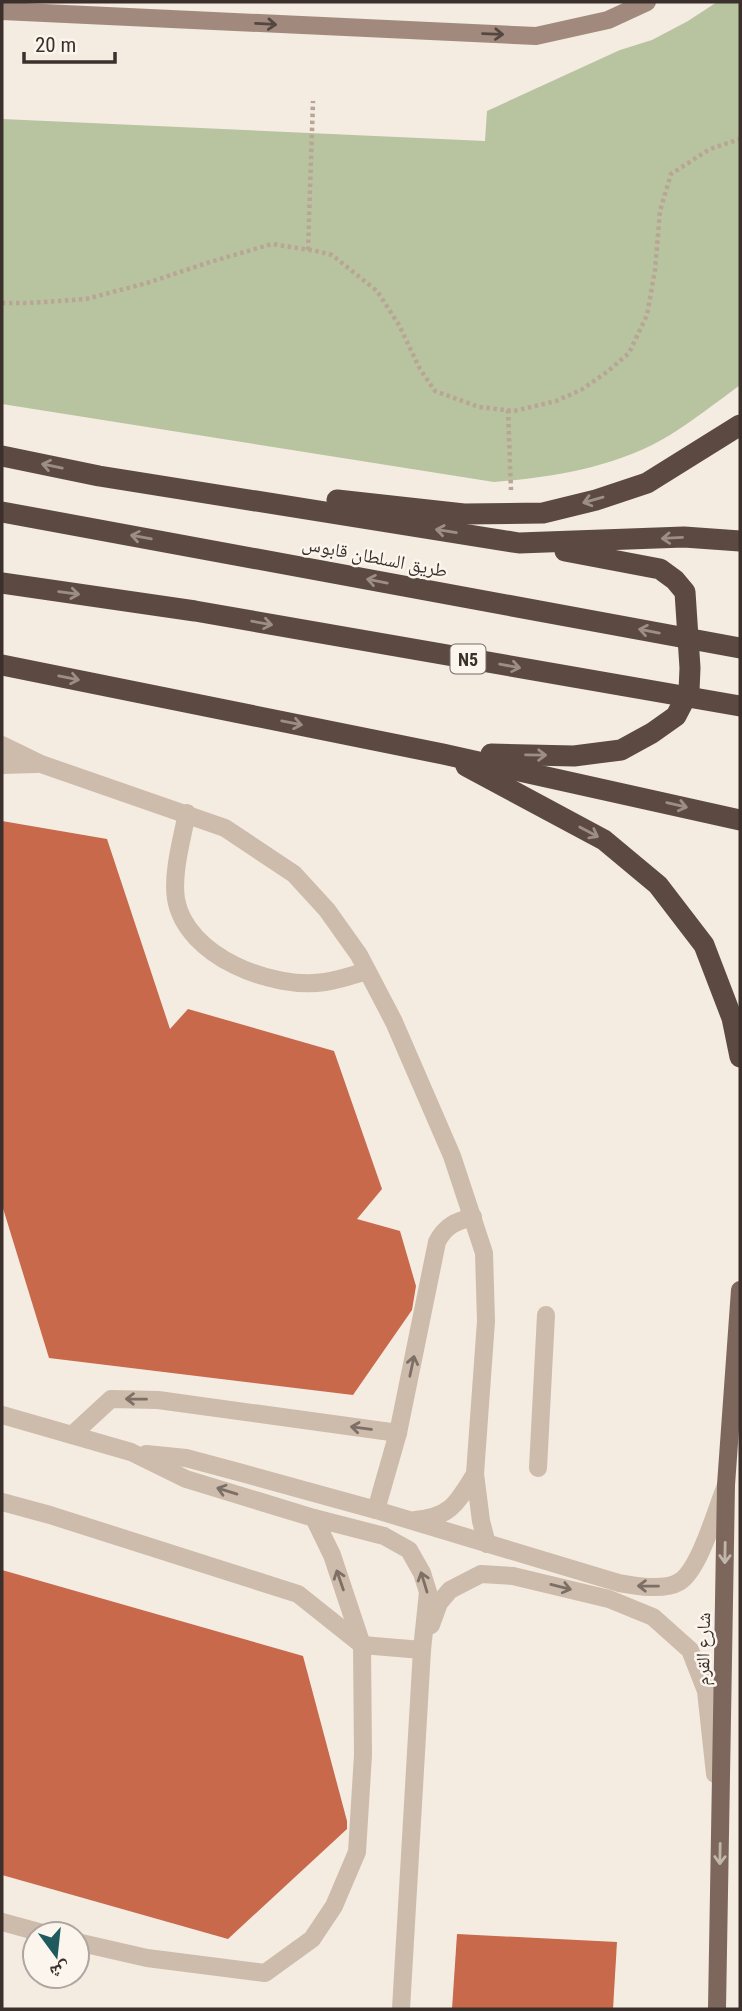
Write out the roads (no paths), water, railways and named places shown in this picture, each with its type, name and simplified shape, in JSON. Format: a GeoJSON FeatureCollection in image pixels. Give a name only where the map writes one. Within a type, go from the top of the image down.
{"type":"FeatureCollection","features":[{"type":"Feature","properties":{"kind":"highway"},"geometry":{"type":"LineString","coordinates":[[99,476],[464,514],[543,513],[596,500],[647,483],[740,425]]}},
{"type":"Feature","properties":{"kind":"highway"},"geometry":{"type":"LineString","coordinates":[[2,456],[99,476],[519,543],[660,569],[685,592],[690,668],[688,691],[676,716],[652,733],[621,750],[574,755],[443,754]]}},
{"type":"Feature","properties":{"kind":"highway","name":"طريق السلطان قابوس"},"geometry":{"type":"LineString","coordinates":[[2,512],[740,648]]}},
{"type":"Feature","properties":{"kind":"highway"},"geometry":{"type":"LineString","coordinates":[[519,543],[684,537],[740,541]]}},
{"type":"Feature","properties":{"kind":"highway","name":"N5"},"geometry":{"type":"LineString","coordinates":[[2,583],[195,611],[740,706]]}},
{"type":"Feature","properties":{"kind":"highway"},"geometry":{"type":"LineString","coordinates":[[2,665],[443,754],[740,820]]}},
{"type":"Feature","properties":{"kind":"highway"},"geometry":{"type":"LineString","coordinates":[[443,754],[604,840],[658,885],[704,944],[732,1018],[740,1057]]}},
{"type":"Feature","properties":{"kind":"main road","name":"شارع القرم"},"geometry":{"type":"LineString","coordinates":[[717,2009],[726,1485],[740,1290]]}},
{"type":"Feature","properties":{"kind":"street"},"geometry":{"type":"LineString","coordinates":[[2,11],[536,36],[608,20],[647,2]]}},
{"type":"Feature","properties":{"kind":"lane"},"geometry":{"type":"LineString","coordinates":[[2,745],[40,764],[225,828],[294,874],[327,910],[359,955],[394,1023],[452,1156],[484,1252],[486,1321],[475,1474],[487,1544]]}},
{"type":"Feature","properties":{"kind":"lane"},"geometry":{"type":"LineString","coordinates":[[2,765],[40,764]]}},
{"type":"Feature","properties":{"kind":"lane"},"geometry":{"type":"LineString","coordinates":[[187,813],[177,866],[176,899],[185,923],[211,952],[243,970],[281,981],[324,982],[367,971]]}},
{"type":"Feature","properties":{"kind":"lane"},"geometry":{"type":"LineString","coordinates":[[376,1510],[398,1433],[437,1242],[447,1227],[456,1221],[472,1217]]}},
{"type":"Feature","properties":{"kind":"lane"},"geometry":{"type":"LineString","coordinates":[[538,1468],[546,1315]]}},
{"type":"Feature","properties":{"kind":"lane"},"geometry":{"type":"LineString","coordinates":[[72,1435],[111,1399],[158,1400],[398,1433]]}},
{"type":"Feature","properties":{"kind":"lane"},"geometry":{"type":"LineString","coordinates":[[2,1415],[131,1452],[186,1458],[376,1510],[619,1583],[648,1587],[677,1584],[690,1574],[726,1485]]}},
{"type":"Feature","properties":{"kind":"lane"},"geometry":{"type":"LineString","coordinates":[[131,1452],[186,1479],[313,1518],[384,1536],[409,1550],[422,1573],[428,1592],[422,1650],[401,2009]]}},
{"type":"Feature","properties":{"kind":"lane"},"geometry":{"type":"LineString","coordinates":[[410,1521],[435,1518],[456,1504],[475,1474]]}},
{"type":"Feature","properties":{"kind":"lane"},"geometry":{"type":"LineString","coordinates":[[2,1502],[298,1594],[362,1645],[422,1650]]}},
{"type":"Feature","properties":{"kind":"lane"},"geometry":{"type":"LineString","coordinates":[[91,1945],[147,1958],[265,1973],[312,1939],[334,1906],[357,1852],[363,1755],[362,1645],[332,1555],[313,1518]]}},
{"type":"Feature","properties":{"kind":"lane"},"geometry":{"type":"LineString","coordinates":[[422,1650],[439,1603],[450,1590],[481,1574],[513,1576],[609,1599],[653,1617],[690,1650],[706,1691],[721,1826]]}},
{"type":"Feature","properties":{"kind":"lane"},"geometry":{"type":"LineString","coordinates":[[2,1922],[21,1927]]}}]}
